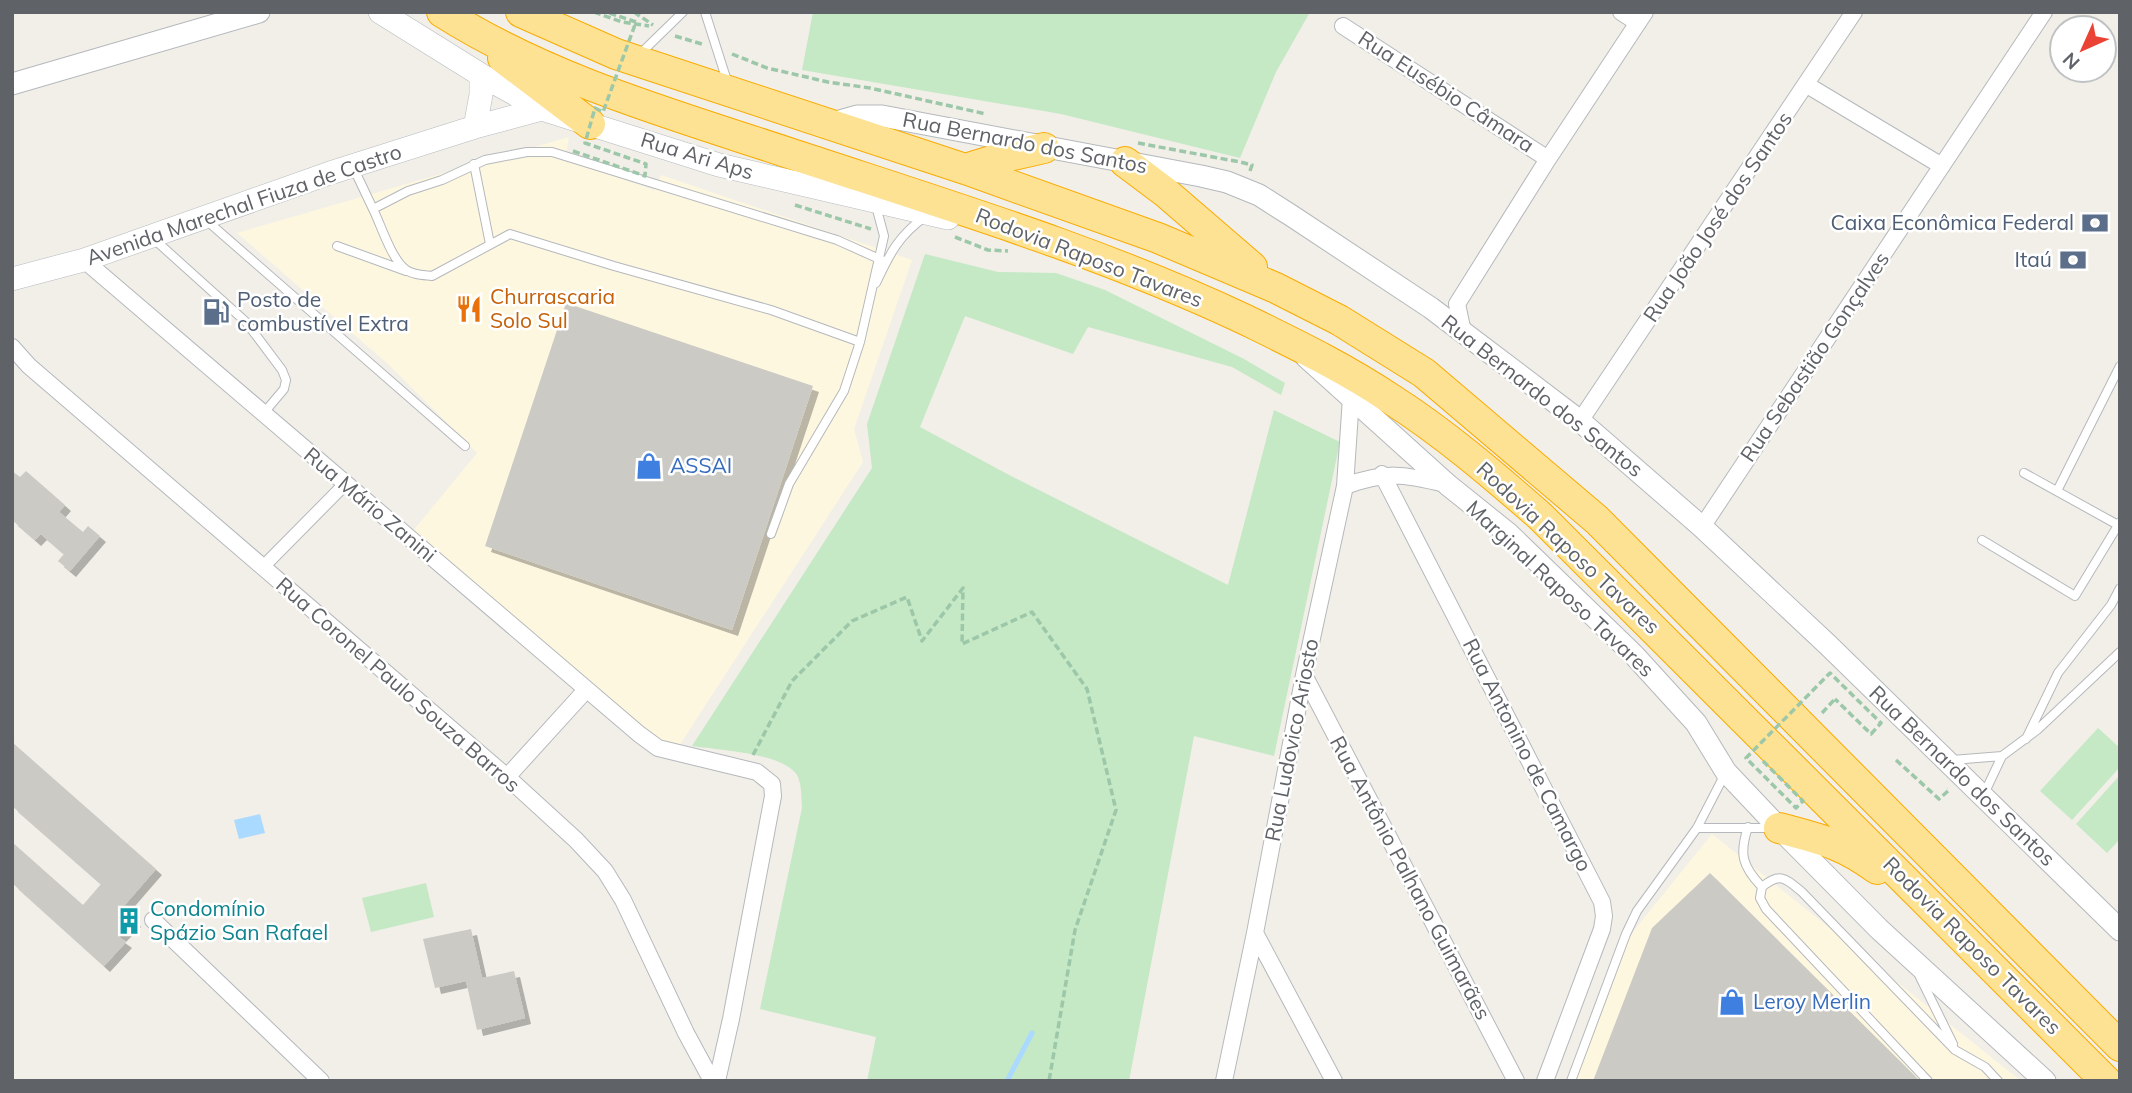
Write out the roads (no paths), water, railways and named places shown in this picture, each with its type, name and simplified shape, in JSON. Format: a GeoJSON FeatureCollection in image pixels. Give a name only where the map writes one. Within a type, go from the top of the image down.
{"type":"FeatureCollection","features":[{"type":"Feature","properties":{"kind":"highway","name":"Rodovia Raposo Tavares"},"geometry":{"type":"LineString","coordinates":[[442,12],[468,29],[549,67],[638,103],[1026,244],[1124,266],[1289,341],[1391,398],[1478,462],[1540,516],[2106,1081]]}},
{"type":"Feature","properties":{"kind":"highway","name":"Rodovia Raposo Tavares"},"geometry":{"type":"LineString","coordinates":[[521,12],[616,54],[965,169],[1158,238],[1276,288],[1339,320],[1424,373],[1597,520],[2120,1046]]}},
{"type":"Feature","properties":{"kind":"highway"},"geometry":{"type":"LineString","coordinates":[[468,29],[527,78],[590,124]]}},
{"type":"Feature","properties":{"kind":"highway"},"geometry":{"type":"LineString","coordinates":[[965,169],[1044,148]]}},
{"type":"Feature","properties":{"kind":"highway"},"geometry":{"type":"LineString","coordinates":[[1129,152],[1165,192],[1276,288]]}},
{"type":"Feature","properties":{"kind":"highway"},"geometry":{"type":"LineString","coordinates":[[1779,828],[1827,840],[1851,850],[1945,919]]}},
{"type":"Feature","properties":{"kind":"main road","name":"Rua Ari Aps"},"geometry":{"type":"LineString","coordinates":[[380,12],[481,75],[542,109],[719,165],[930,214],[1026,244]]}},
{"type":"Feature","properties":{"kind":"main road"},"geometry":{"type":"LineString","coordinates":[[475,127],[481,95],[481,75]]}},
{"type":"Feature","properties":{"kind":"main road","name":"Avenida Marechal Fiuza de Castro"},"geometry":{"type":"LineString","coordinates":[[12,279],[84,260],[353,166],[475,127],[542,109]]}},
{"type":"Feature","properties":{"kind":"street"},"geometry":{"type":"LineString","coordinates":[[12,83],[259,12]]}},
{"type":"Feature","properties":{"kind":"street"},"geometry":{"type":"LineString","coordinates":[[1463,332],[1457,304],[1548,159],[1642,18],[1621,12]]}},
{"type":"Feature","properties":{"kind":"street","name":"Rua João José dos Santos"},"geometry":{"type":"LineString","coordinates":[[1580,421],[1854,12]]}},
{"type":"Feature","properties":{"kind":"street","name":"Rua Sebastião Gonçalves"},"geometry":{"type":"LineString","coordinates":[[1702,527],[2044,12]]}},
{"type":"Feature","properties":{"kind":"street","name":"Rua Eusébio Câmara"},"geometry":{"type":"LineString","coordinates":[[1343,26],[1548,159]]}},
{"type":"Feature","properties":{"kind":"street"},"geometry":{"type":"LineString","coordinates":[[1807,85],[1942,166]]}},
{"type":"Feature","properties":{"kind":"street","name":"Rua Bernardo dos Santos"},"geometry":{"type":"LineString","coordinates":[[828,124],[857,116],[882,116],[1044,148],[1129,152],[1259,195],[1431,308],[1580,421],[1702,527],[1947,760],[2120,930]]}},
{"type":"Feature","properties":{"kind":"street","name":"Rua Mário Zanini"},"geometry":{"type":"LineString","coordinates":[[84,260],[639,734],[658,748],[746,769],[767,778],[772,784],[773,796],[731,1018],[714,1081]]}},
{"type":"Feature","properties":{"kind":"street"},"geometry":{"type":"LineString","coordinates":[[1431,308],[1457,304]]}},
{"type":"Feature","properties":{"kind":"street","name":"Marginal Raposo Tavares"},"geometry":{"type":"LineString","coordinates":[[1289,341],[1448,485],[1509,534],[1634,656],[1696,723],[1726,772],[1779,828],[1879,929],[2045,1081]]}},
{"type":"Feature","properties":{"kind":"street","name":"Rua Coronel Paulo Souza Barros"},"geometry":{"type":"LineString","coordinates":[[12,347],[29,366],[507,777],[576,840],[605,871],[623,900],[685,1033],[714,1081]]}},
{"type":"Feature","properties":{"kind":"street","name":"Rua Ludovico Ariosto"},"geometry":{"type":"LineString","coordinates":[[1224,1081],[1304,675],[1345,486],[1351,398]]}},
{"type":"Feature","properties":{"kind":"street"},"geometry":{"type":"LineString","coordinates":[[1345,486],[1382,474],[1414,476],[1448,485]]}},
{"type":"Feature","properties":{"kind":"street","name":"Rua Antonino de Camargo"},"geometry":{"type":"LineString","coordinates":[[1382,474],[1602,902],[1602,929],[1545,1081]]}},
{"type":"Feature","properties":{"kind":"street"},"geometry":{"type":"LineString","coordinates":[[262,568],[345,484]]}},
{"type":"Feature","properties":{"kind":"street","name":"Rua Antônio Palhano Guimarães"},"geometry":{"type":"LineString","coordinates":[[1304,675],[1516,1081]]}},
{"type":"Feature","properties":{"kind":"street"},"geometry":{"type":"LineString","coordinates":[[507,777],[586,690]]}},
{"type":"Feature","properties":{"kind":"street"},"geometry":{"type":"LineString","coordinates":[[153,919],[321,1081]]}},
{"type":"Feature","properties":{"kind":"street"},"geometry":{"type":"LineString","coordinates":[[1255,933],[1334,1081]]}},
{"type":"Feature","properties":{"kind":"lane"},"geometry":{"type":"LineString","coordinates":[[634,59],[683,12]]}},
{"type":"Feature","properties":{"kind":"lane"},"geometry":{"type":"LineString","coordinates":[[705,12],[729,90]]}},
{"type":"Feature","properties":{"kind":"lane"},"geometry":{"type":"LineString","coordinates":[[373,209],[408,191],[442,180],[485,160],[527,152],[552,152],[823,236],[883,260]]}},
{"type":"Feature","properties":{"kind":"lane"},"geometry":{"type":"LineString","coordinates":[[474,164],[490,244]]}},
{"type":"Feature","properties":{"kind":"lane"},"geometry":{"type":"LineString","coordinates":[[353,166],[396,257],[406,271]]}},
{"type":"Feature","properties":{"kind":"lane"},"geometry":{"type":"LineString","coordinates":[[771,534],[789,484],[844,391],[860,342],[868,305],[883,260],[884,232],[873,200]]}},
{"type":"Feature","properties":{"kind":"lane"},"geometry":{"type":"LineString","coordinates":[[883,260],[911,227],[930,214]]}},
{"type":"Feature","properties":{"kind":"lane"},"geometry":{"type":"LineString","coordinates":[[203,217],[465,446]]}},
{"type":"Feature","properties":{"kind":"lane"},"geometry":{"type":"LineString","coordinates":[[337,246],[406,271],[432,276],[510,234],[771,310],[860,342]]}},
{"type":"Feature","properties":{"kind":"lane"},"geometry":{"type":"LineString","coordinates":[[151,236],[246,322],[282,370],[286,380],[284,389],[263,414]]}},
{"type":"Feature","properties":{"kind":"lane"},"geometry":{"type":"LineString","coordinates":[[2057,491],[2120,366]]}},
{"type":"Feature","properties":{"kind":"lane"},"geometry":{"type":"LineString","coordinates":[[1982,540],[2075,596],[2119,523],[2024,473]]}},
{"type":"Feature","properties":{"kind":"lane"},"geometry":{"type":"LineString","coordinates":[[2025,739],[2058,673],[2111,605],[2120,588]]}},
{"type":"Feature","properties":{"kind":"lane"},"geometry":{"type":"LineString","coordinates":[[1982,796],[2002,756],[2025,739],[2120,652]]}},
{"type":"Feature","properties":{"kind":"lane"},"geometry":{"type":"LineString","coordinates":[[1947,760],[2002,756]]}},
{"type":"Feature","properties":{"kind":"lane"},"geometry":{"type":"LineString","coordinates":[[1572,1081],[1637,911],[1697,828],[1726,772]]}},
{"type":"Feature","properties":{"kind":"lane"},"geometry":{"type":"LineString","coordinates":[[1748,827],[1741,847],[1750,874],[1762,887]]}},
{"type":"Feature","properties":{"kind":"lane"},"geometry":{"type":"LineString","coordinates":[[1697,828],[1779,828]]}},
{"type":"Feature","properties":{"kind":"lane"},"geometry":{"type":"LineString","coordinates":[[1928,1081],[1766,909],[1760,898],[1762,887],[1772,878],[1783,878],[1801,891],[1955,1050],[1978,1062],[1998,1081]]}},
{"type":"Feature","properties":{"kind":"lane"},"geometry":{"type":"LineString","coordinates":[[1910,956],[1955,1050]]}},
{"type":"Feature","properties":{"kind":"water"},"geometry":{"type":"Polygon","coordinates":[[[260,814],[265,833],[239,839],[234,820],[260,814]]]}},
{"type":"Feature","properties":{"kind":"waterway"},"geometry":{"type":"LineString","coordinates":[[1007,1081],[1032,1033]]}},
{"type":"Feature","properties":{"kind":"place","name":"Caixa Econômica Federal"},"geometry":{"type":"Point","coordinates":[2095,223]}},
{"type":"Feature","properties":{"kind":"place","name":"Itaú"},"geometry":{"type":"Point","coordinates":[2073,260]}},
{"type":"Feature","properties":{"kind":"place","name":"Churrascaria Solo Sul"},"geometry":{"type":"Point","coordinates":[469,309]}},
{"type":"Feature","properties":{"kind":"place","name":"Posto de combustível Extra"},"geometry":{"type":"Point","coordinates":[216,312]}},
{"type":"Feature","properties":{"kind":"place","name":"ASSAI"},"geometry":{"type":"Point","coordinates":[649,466]}},
{"type":"Feature","properties":{"kind":"place","name":"Condomínio Spázio San Rafael"},"geometry":{"type":"Point","coordinates":[129,921]}},
{"type":"Feature","properties":{"kind":"place","name":"Leroy Merlin"},"geometry":{"type":"Point","coordinates":[1732,1002]}}]}
